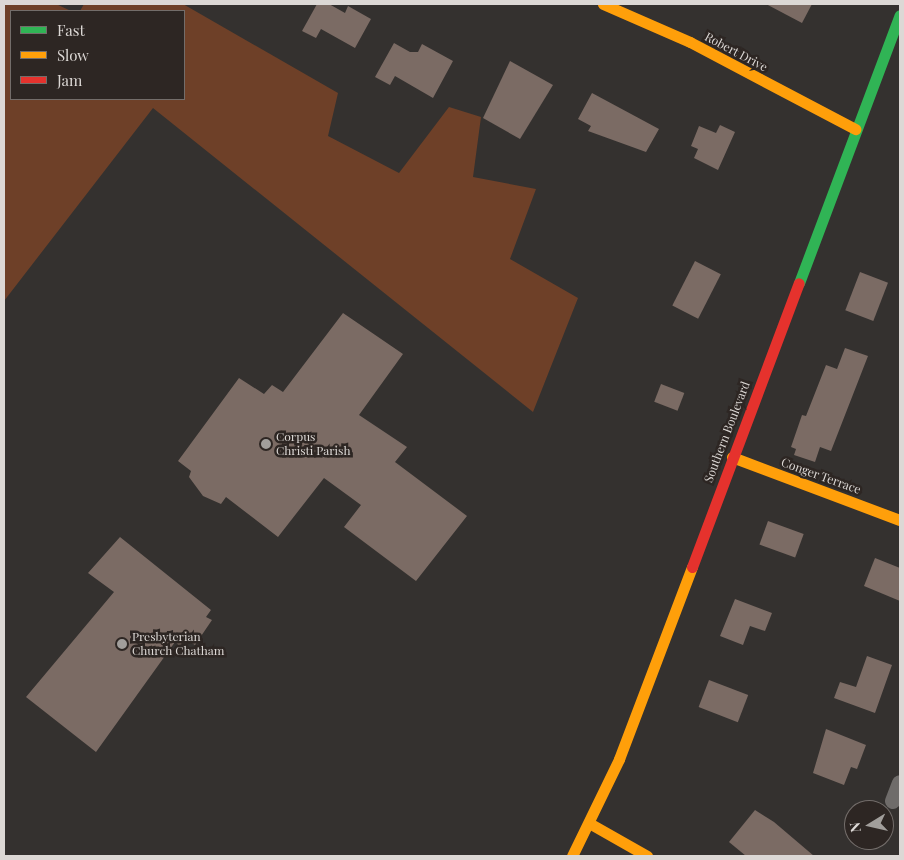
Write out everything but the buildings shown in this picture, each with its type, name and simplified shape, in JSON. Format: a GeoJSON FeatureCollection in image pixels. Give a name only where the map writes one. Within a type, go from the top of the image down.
{"type":"FeatureCollection","features":[{"type":"Feature","properties":{"kind":"main road","name":"Robert Drive"},"geometry":{"type":"LineString","coordinates":[[603,4],[672,34],[855,129]]}},
{"type":"Feature","properties":{"kind":"main road","name":"Southern Boulevard"},"geometry":{"type":"LineString","coordinates":[[572,856],[619,759],[855,129],[900,15]]}},
{"type":"Feature","properties":{"kind":"main road","name":"Conger Terrace"},"geometry":{"type":"LineString","coordinates":[[732,457],[900,520]]}},
{"type":"Feature","properties":{"kind":"main road"},"geometry":{"type":"LineString","coordinates":[[589,823],[647,856]]}},
{"type":"Feature","properties":{"kind":"street"},"geometry":{"type":"LineString","coordinates":[[893,800],[900,783]]}},
{"type":"Feature","properties":{"kind":"shaded area"},"geometry":{"type":"Polygon","coordinates":[[[4,4],[56,4],[69,10],[10,10],[10,100],[185,100],[185,10],[81,10],[84,4],[183,4],[338,93],[328,136],[399,173],[449,107],[481,117],[473,177],[536,189],[510,259],[578,298],[533,412],[153,108],[4,301],[4,4]]]}},
{"type":"Feature","properties":{"kind":"traffic: fast"},"geometry":{"type":"LineString","coordinates":[[799,283],[900,15]]}},
{"type":"Feature","properties":{"kind":"traffic: slow"},"geometry":{"type":"LineString","coordinates":[[603,4],[690,42],[855,129]]}},
{"type":"Feature","properties":{"kind":"traffic: slow"},"geometry":{"type":"LineString","coordinates":[[732,457],[900,520]]}},
{"type":"Feature","properties":{"kind":"traffic: slow"},"geometry":{"type":"LineString","coordinates":[[572,856],[619,759],[692,567]]}},
{"type":"Feature","properties":{"kind":"traffic: slow"},"geometry":{"type":"LineString","coordinates":[[589,823],[647,856]]}},
{"type":"Feature","properties":{"kind":"traffic: jam"},"geometry":{"type":"LineString","coordinates":[[692,567],[799,283]]}},
{"type":"Feature","properties":{"kind":"place","name":"Corpus Christi Parish"},"geometry":{"type":"Point","coordinates":[266,444]}},
{"type":"Feature","properties":{"kind":"place","name":"Presbyterian Church Chatham"},"geometry":{"type":"Point","coordinates":[122,644]}}]}
